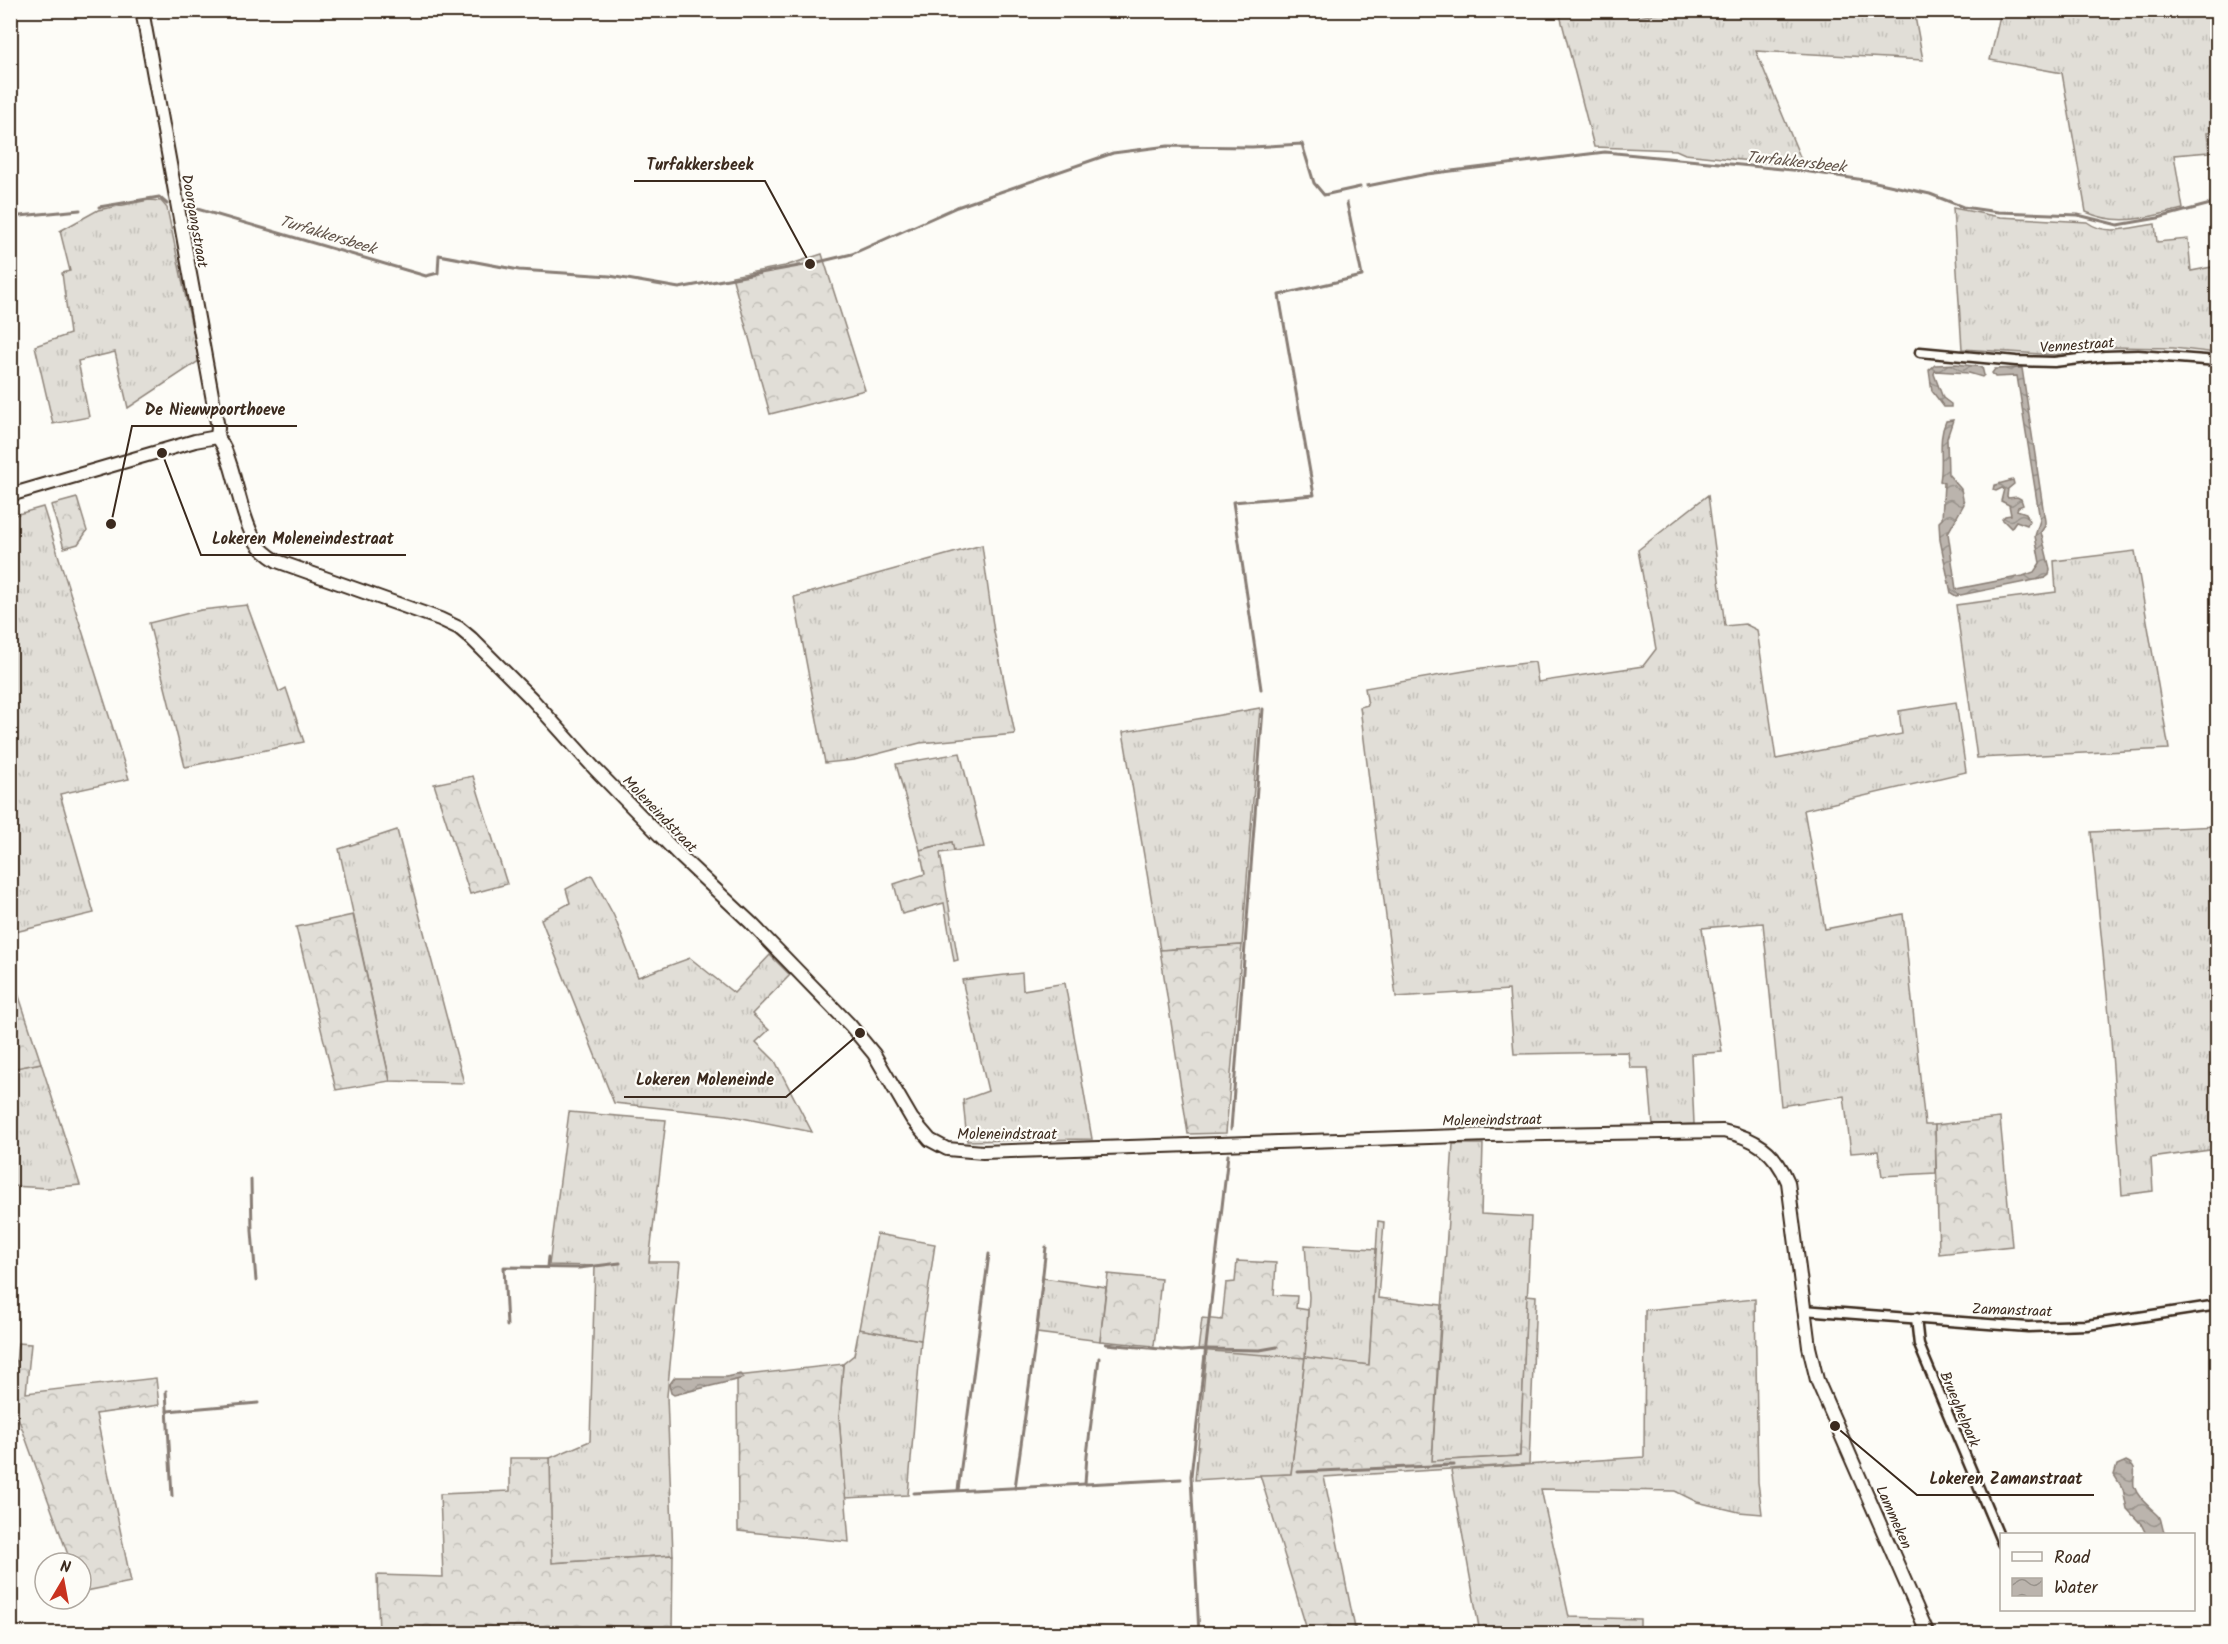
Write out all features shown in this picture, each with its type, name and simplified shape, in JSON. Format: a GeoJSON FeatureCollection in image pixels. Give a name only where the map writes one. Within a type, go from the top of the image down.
{"type":"FeatureCollection","features":[{"type":"Feature","properties":{"kind":"street","name":"Doorgangstraat"},"geometry":{"type":"LineString","coordinates":[[142,10],[218,428],[217,437]]}},
{"type":"Feature","properties":{"kind":"street","name":"Vennestraat"},"geometry":{"type":"LineString","coordinates":[[1920,352],[2016,361],[2054,362],[2138,355],[2217,361]]}},
{"type":"Feature","properties":{"kind":"street"},"geometry":{"type":"LineString","coordinates":[[10,495],[195,441],[217,437]]}},
{"type":"Feature","properties":{"kind":"street","name":"Moleneindstraat"},"geometry":{"type":"LineString","coordinates":[[217,437],[228,459],[250,528],[256,542],[265,553],[277,561],[441,619],[459,628],[471,638],[532,699],[595,769],[680,856],[745,916],[850,1025],[874,1054],[921,1131],[939,1146],[963,1152],[983,1152],[1479,1135],[1723,1131],[1756,1141],[1772,1154],[1783,1168],[1788,1182],[1803,1310]]}},
{"type":"Feature","properties":{"kind":"street","name":"Zamanstraat"},"geometry":{"type":"LineString","coordinates":[[1803,1310],[2028,1327],[2087,1325],[2217,1305]]}},
{"type":"Feature","properties":{"kind":"street","name":"Lammeken"},"geometry":{"type":"LineString","coordinates":[[1803,1310],[1817,1380],[1928,1634]]}},
{"type":"Feature","properties":{"kind":"street","name":"Brueghelpark"},"geometry":{"type":"LineString","coordinates":[[1916,1318],[1919,1345],[2000,1541]]}},
{"type":"Feature","properties":{"kind":"green space"},"geometry":{"type":"Polygon","coordinates":[[[1559,11],[1636,11],[1639,17],[1672,11],[1914,11],[1923,60],[1756,51],[1803,164],[1787,165],[1685,154],[1676,150],[1594,147],[1559,11]]]}},
{"type":"Feature","properties":{"kind":"green space"},"geometry":{"type":"Polygon","coordinates":[[[2001,11],[2217,11],[2218,70],[2215,71],[2217,132],[2207,133],[2209,152],[2174,155],[2183,209],[2122,220],[2098,217],[2086,212],[2062,73],[1990,60],[2001,11]]]}},
{"type":"Feature","properties":{"kind":"green space"},"geometry":{"type":"Polygon","coordinates":[[[149,200],[161,201],[167,208],[199,361],[128,408],[115,352],[78,361],[89,417],[53,424],[35,346],[70,334],[62,273],[70,271],[60,231],[98,210],[149,200]]]}},
{"type":"Feature","properties":{"kind":"green space"},"geometry":{"type":"Polygon","coordinates":[[[1953,208],[2000,217],[2087,222],[2095,227],[2111,230],[2155,224],[2157,242],[2188,239],[2191,271],[2217,266],[2217,353],[2173,348],[2105,347],[2055,355],[1962,349],[1953,208]]]}},
{"type":"Feature","properties":{"kind":"green space"},"geometry":{"type":"Polygon","coordinates":[[[822,254],[865,390],[770,414],[732,276],[785,266],[822,254]]]}},
{"type":"Feature","properties":{"kind":"green space"},"geometry":{"type":"Polygon","coordinates":[[[1708,495],[1725,626],[1745,624],[1757,630],[1776,759],[1902,734],[1899,711],[1956,702],[1966,772],[1804,810],[1825,929],[1903,914],[1925,1125],[1935,1125],[1936,1173],[1882,1176],[1878,1151],[1851,1153],[1844,1096],[1781,1106],[1763,923],[1702,928],[1722,1052],[1691,1054],[1694,1124],[1653,1126],[1648,1068],[1630,1068],[1628,1052],[1514,1054],[1509,990],[1396,997],[1360,707],[1368,705],[1365,688],[1482,668],[1535,662],[1538,682],[1643,666],[1656,649],[1638,550],[1708,495]]]}},
{"type":"Feature","properties":{"kind":"green space"},"geometry":{"type":"Polygon","coordinates":[[[77,498],[87,531],[78,544],[64,548],[51,505],[77,498]]]}},
{"type":"Feature","properties":{"kind":"green space"},"geometry":{"type":"Polygon","coordinates":[[[43,507],[129,779],[60,794],[94,913],[11,933],[11,516],[43,507]]]}},
{"type":"Feature","properties":{"kind":"green space"},"geometry":{"type":"Polygon","coordinates":[[[982,545],[994,632],[1015,734],[920,743],[854,760],[825,763],[794,597],[982,545]]]}},
{"type":"Feature","properties":{"kind":"green space"},"geometry":{"type":"Polygon","coordinates":[[[2135,551],[2169,749],[1977,758],[1956,605],[2056,592],[2054,561],[2135,551]]]}},
{"type":"Feature","properties":{"kind":"green space"},"geometry":{"type":"Polygon","coordinates":[[[247,605],[279,692],[286,688],[304,742],[185,767],[149,623],[201,610],[247,605]]]}},
{"type":"Feature","properties":{"kind":"green space"},"geometry":{"type":"Polygon","coordinates":[[[1260,708],[1242,945],[1160,950],[1123,732],[1260,708]]]}},
{"type":"Feature","properties":{"kind":"green space"},"geometry":{"type":"Polygon","coordinates":[[[960,753],[984,847],[954,851],[952,842],[920,850],[896,764],[960,753]]]}},
{"type":"Feature","properties":{"kind":"green space"},"geometry":{"type":"Polygon","coordinates":[[[473,776],[507,884],[470,894],[434,784],[473,776]]]}},
{"type":"Feature","properties":{"kind":"green space"},"geometry":{"type":"Polygon","coordinates":[[[2217,826],[2217,1149],[2151,1158],[2153,1191],[2122,1195],[2110,1025],[2091,832],[2217,826]]]}},
{"type":"Feature","properties":{"kind":"green space"},"geometry":{"type":"Polygon","coordinates":[[[397,830],[464,1083],[390,1081],[339,849],[397,830]]]}},
{"type":"Feature","properties":{"kind":"green space"},"geometry":{"type":"Polygon","coordinates":[[[952,842],[954,851],[940,853],[958,960],[954,961],[944,903],[902,914],[894,884],[925,874],[920,850],[952,842]]]}},
{"type":"Feature","properties":{"kind":"green space"},"geometry":{"type":"Polygon","coordinates":[[[592,875],[614,916],[638,977],[690,958],[734,993],[770,955],[790,975],[752,1014],[769,1030],[756,1042],[775,1061],[812,1132],[727,1115],[614,1103],[541,919],[570,903],[566,889],[592,875]]]}},
{"type":"Feature","properties":{"kind":"green space"},"geometry":{"type":"Polygon","coordinates":[[[353,915],[390,1081],[336,1090],[296,927],[353,915]]]}},
{"type":"Feature","properties":{"kind":"green space"},"geometry":{"type":"Polygon","coordinates":[[[1242,945],[1226,1133],[1188,1134],[1160,950],[1242,945]]]}},
{"type":"Feature","properties":{"kind":"green space"},"geometry":{"type":"Polygon","coordinates":[[[10,969],[41,1063],[11,1069],[10,1069],[10,969]]]}},
{"type":"Feature","properties":{"kind":"green space"},"geometry":{"type":"Polygon","coordinates":[[[1022,973],[1023,990],[1065,983],[1092,1139],[967,1141],[963,1100],[988,1091],[962,980],[1022,973]]]}},
{"type":"Feature","properties":{"kind":"green space"},"geometry":{"type":"Polygon","coordinates":[[[41,1063],[80,1185],[48,1188],[11,1186],[10,1069],[41,1063]]]}},
{"type":"Feature","properties":{"kind":"green space"},"geometry":{"type":"Polygon","coordinates":[[[569,1112],[666,1120],[649,1262],[680,1262],[667,1396],[673,1555],[551,1563],[550,1458],[590,1441],[595,1266],[549,1265],[569,1112]]]}},
{"type":"Feature","properties":{"kind":"green space"},"geometry":{"type":"Polygon","coordinates":[[[2000,1118],[2012,1246],[1939,1254],[1935,1125],[2000,1118]]]}},
{"type":"Feature","properties":{"kind":"green space"},"geometry":{"type":"Polygon","coordinates":[[[1453,1144],[1483,1144],[1481,1214],[1531,1217],[1520,1456],[1432,1461],[1453,1144]]]}},
{"type":"Feature","properties":{"kind":"green space"},"geometry":{"type":"Polygon","coordinates":[[[1378,1221],[1384,1222],[1378,1298],[1441,1305],[1432,1461],[1520,1456],[1527,1295],[1536,1296],[1529,1464],[1324,1477],[1356,1633],[1308,1633],[1260,1475],[1291,1474],[1305,1358],[1198,1350],[1202,1318],[1222,1320],[1226,1283],[1235,1282],[1237,1261],[1276,1263],[1274,1295],[1297,1296],[1296,1308],[1308,1310],[1305,1357],[1369,1365],[1378,1221]]]}},
{"type":"Feature","properties":{"kind":"green space"},"geometry":{"type":"Polygon","coordinates":[[[877,1234],[935,1244],[921,1340],[859,1329],[877,1234]]]}},
{"type":"Feature","properties":{"kind":"green space"},"geometry":{"type":"Polygon","coordinates":[[[1305,1245],[1376,1249],[1369,1365],[1305,1358],[1291,1474],[1195,1480],[1207,1350],[1305,1357],[1309,1297],[1305,1245]]]}},
{"type":"Feature","properties":{"kind":"green space"},"geometry":{"type":"Polygon","coordinates":[[[1108,1274],[1161,1279],[1154,1346],[1100,1341],[1108,1274]]]}},
{"type":"Feature","properties":{"kind":"green space"},"geometry":{"type":"Polygon","coordinates":[[[1043,1278],[1106,1287],[1100,1341],[1037,1333],[1043,1278]]]}},
{"type":"Feature","properties":{"kind":"green space"},"geometry":{"type":"Polygon","coordinates":[[[1755,1299],[1758,1482],[1762,1514],[1739,1512],[1697,1502],[1675,1491],[1541,1489],[1569,1617],[1640,1619],[1640,1633],[1480,1633],[1451,1470],[1644,1457],[1645,1310],[1755,1299]]]}},
{"type":"Feature","properties":{"kind":"green space"},"geometry":{"type":"Polygon","coordinates":[[[859,1329],[921,1340],[908,1495],[845,1498],[839,1417],[843,1364],[854,1355],[859,1329]]]}},
{"type":"Feature","properties":{"kind":"green space"},"geometry":{"type":"Polygon","coordinates":[[[18,1343],[31,1344],[26,1393],[156,1378],[159,1405],[96,1414],[131,1582],[93,1590],[93,1551],[67,1551],[12,1401],[18,1343]]]}},
{"type":"Feature","properties":{"kind":"green space"},"geometry":{"type":"Polygon","coordinates":[[[843,1364],[839,1417],[849,1542],[738,1531],[737,1376],[843,1364]]]}},
{"type":"Feature","properties":{"kind":"green space"},"geometry":{"type":"Polygon","coordinates":[[[510,1458],[550,1458],[552,1563],[673,1555],[672,1633],[379,1633],[377,1575],[443,1577],[440,1494],[510,1491],[510,1458]]]}},
{"type":"Feature","properties":{"kind":"water"},"geometry":{"type":"Polygon","coordinates":[[[1956,364],[1982,367],[1984,375],[1982,377],[1969,373],[1935,371],[1934,374],[1943,398],[1951,404],[1951,407],[1944,407],[1932,391],[1929,370],[1935,365],[1956,364]]]}},
{"type":"Feature","properties":{"kind":"water"},"geometry":{"type":"Polygon","coordinates":[[[2022,368],[2045,521],[2041,532],[2050,569],[2049,575],[2045,578],[1956,596],[1951,593],[1940,540],[1939,522],[1942,519],[1944,483],[1940,481],[1941,443],[1946,421],[1953,420],[1947,438],[1948,474],[1961,489],[1964,504],[1948,533],[1956,589],[2023,576],[2034,572],[2040,563],[2035,536],[2040,520],[2017,376],[1995,377],[1992,373],[1995,369],[2022,368]]]}},
{"type":"Feature","properties":{"kind":"water"},"geometry":{"type":"Polygon","coordinates":[[[2013,480],[2014,484],[2008,489],[2007,496],[2021,499],[2023,505],[2017,510],[2026,513],[2029,521],[2027,525],[2016,521],[2011,528],[2002,519],[2011,515],[2009,505],[2001,501],[2004,489],[1993,490],[1994,485],[2013,480]]]}},
{"type":"Feature","properties":{"kind":"water"},"geometry":{"type":"Polygon","coordinates":[[[740,1374],[744,1378],[674,1395],[669,1385],[675,1377],[727,1377],[740,1374]]]}},
{"type":"Feature","properties":{"kind":"water"},"geometry":{"type":"Polygon","coordinates":[[[2126,1461],[2133,1466],[2136,1491],[2159,1516],[2164,1533],[2146,1533],[2141,1524],[2127,1509],[2123,1489],[2114,1475],[2117,1465],[2126,1461]]]}},
{"type":"Feature","properties":{"kind":"waterway","name":"Turfakkersbeek"},"geometry":{"type":"LineString","coordinates":[[185,202],[187,206],[426,276],[438,273],[439,255],[519,270],[610,276],[679,288],[852,254],[957,207],[1113,153],[1168,146],[1252,147],[1302,144],[1314,183],[1324,195],[1360,187]]}},
{"type":"Feature","properties":{"kind":"waterway","name":"Turfakkersbeek"},"geometry":{"type":"LineString","coordinates":[[1367,186],[1427,174],[1605,152],[1803,171],[1871,181],[1930,194],[1963,207],[1998,212],[2078,215],[2118,225],[2158,218],[2218,202]]}},
{"type":"Feature","properties":{"kind":"waterway","name":"Turfakkersbeek"},"geometry":{"type":"LineString","coordinates":[[99,207],[159,197],[167,204]]}},
{"type":"Feature","properties":{"kind":"waterway"},"geometry":{"type":"LineString","coordinates":[[1261,689],[1233,502],[1314,495],[1279,295],[1362,276],[1347,203]]}},
{"type":"Feature","properties":{"kind":"waterway","name":"Turfakkersbeek"},"geometry":{"type":"LineString","coordinates":[[10,217],[80,210]]}},
{"type":"Feature","properties":{"kind":"waterway"},"geometry":{"type":"LineString","coordinates":[[1231,1129],[1263,709]]}},
{"type":"Feature","properties":{"kind":"waterway"},"geometry":{"type":"LineString","coordinates":[[1199,1634],[1191,1476],[1228,1155]]}},
{"type":"Feature","properties":{"kind":"waterway"},"geometry":{"type":"LineString","coordinates":[[251,1180],[256,1281]]}},
{"type":"Feature","properties":{"kind":"waterway"},"geometry":{"type":"LineString","coordinates":[[1015,1488],[1046,1247]]}},
{"type":"Feature","properties":{"kind":"waterway"},"geometry":{"type":"LineString","coordinates":[[958,1490],[989,1254]]}},
{"type":"Feature","properties":{"kind":"waterway"},"geometry":{"type":"LineString","coordinates":[[547,1267],[548,1257]]}},
{"type":"Feature","properties":{"kind":"waterway"},"geometry":{"type":"LineString","coordinates":[[507,1326],[504,1267],[579,1268],[620,1263]]}},
{"type":"Feature","properties":{"kind":"waterway"},"geometry":{"type":"LineString","coordinates":[[2215,1331],[2218,1338]]}},
{"type":"Feature","properties":{"kind":"waterway"},"geometry":{"type":"LineString","coordinates":[[1106,1344],[1182,1351],[1260,1350],[1277,1347]]}},
{"type":"Feature","properties":{"kind":"waterway"},"geometry":{"type":"LineString","coordinates":[[1085,1484],[1099,1358]]}},
{"type":"Feature","properties":{"kind":"waterway"},"geometry":{"type":"LineString","coordinates":[[166,1391],[172,1496]]}},
{"type":"Feature","properties":{"kind":"waterway"},"geometry":{"type":"LineString","coordinates":[[167,1411],[258,1403]]}},
{"type":"Feature","properties":{"kind":"waterway"},"geometry":{"type":"LineString","coordinates":[[1298,1472],[1454,1465]]}},
{"type":"Feature","properties":{"kind":"waterway"},"geometry":{"type":"LineString","coordinates":[[914,1493],[1181,1479]]}},
{"type":"Feature","properties":{"kind":"place","name":"Turfakkersbeek"},"geometry":{"type":"Point","coordinates":[810,264]}},
{"type":"Feature","properties":{"kind":"place","name":"Lokeren Moleneindestraat"},"geometry":{"type":"Point","coordinates":[162,453]}},
{"type":"Feature","properties":{"kind":"place","name":"De Nieuwpoorthoeve"},"geometry":{"type":"Point","coordinates":[111,524]}},
{"type":"Feature","properties":{"kind":"place","name":"Lokeren Moleneinde"},"geometry":{"type":"Point","coordinates":[860,1033]}},
{"type":"Feature","properties":{"kind":"place","name":"Lokeren Zamanstraat"},"geometry":{"type":"Point","coordinates":[1835,1426]}}]}
